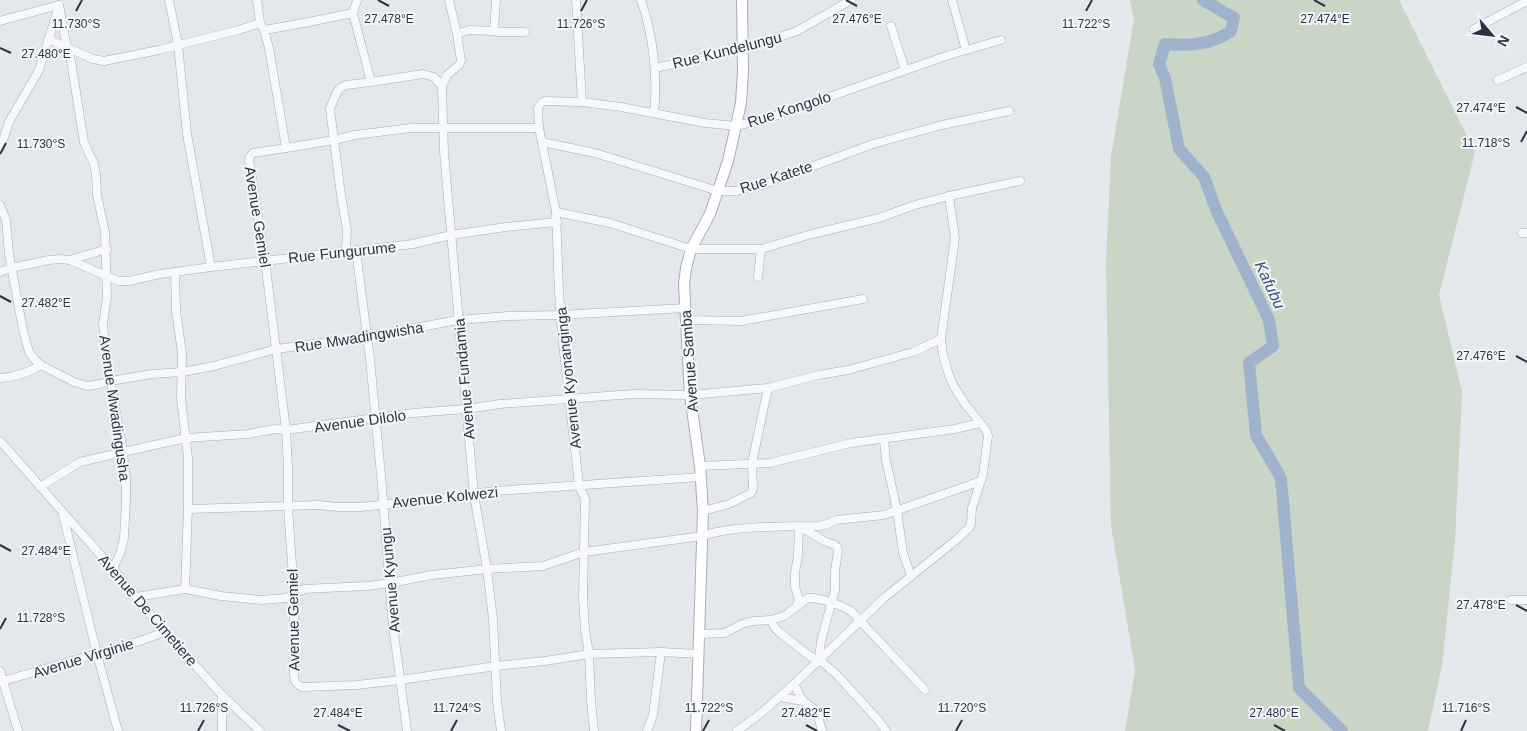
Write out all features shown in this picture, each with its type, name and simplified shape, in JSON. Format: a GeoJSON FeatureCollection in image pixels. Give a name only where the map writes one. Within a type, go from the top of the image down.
{"type":"FeatureCollection","features":[{"type":"Feature","properties":{"kind":"street"},"geometry":{"type":"LineString","coordinates":[[169,0],[178,45],[187,134],[211,267]]}},
{"type":"Feature","properties":{"kind":"street"},"geometry":{"type":"LineString","coordinates":[[257,0],[269,48],[286,148],[355,135],[411,128],[539,128]]}},
{"type":"Feature","properties":{"kind":"street"},"geometry":{"type":"LineString","coordinates":[[357,0],[354,13],[371,82]]}},
{"type":"Feature","properties":{"kind":"street"},"geometry":{"type":"LineString","coordinates":[[346,251],[347,230],[330,109],[336,94],[340,88],[346,85],[423,74],[434,77],[442,86],[447,75],[459,66],[461,61],[449,0]]}},
{"type":"Feature","properties":{"kind":"street"},"geometry":{"type":"LineString","coordinates":[[494,31],[496,0]]}},
{"type":"Feature","properties":{"kind":"street"},"geometry":{"type":"LineString","coordinates":[[576,0],[582,102]]}},
{"type":"Feature","properties":{"kind":"street"},"geometry":{"type":"LineString","coordinates":[[641,0],[646,13],[655,68],[656,96],[654,113]]}},
{"type":"Feature","properties":{"kind":"street","name":"Avenue Samba"},"geometry":{"type":"LineString","coordinates":[[696,731],[703,511],[700,466],[690,395],[684,284],[691,249],[710,214],[728,162],[741,103],[742,0]]}},
{"type":"Feature","properties":{"kind":"street","name":"Rue Kundelungu"},"geometry":{"type":"LineString","coordinates":[[655,68],[743,49],[796,31],[851,0]]}},
{"type":"Feature","properties":{"kind":"street"},"geometry":{"type":"LineString","coordinates":[[952,0],[966,50]]}},
{"type":"Feature","properties":{"kind":"street"},"geometry":{"type":"LineString","coordinates":[[1474,29],[1527,1]]}},
{"type":"Feature","properties":{"kind":"street"},"geometry":{"type":"LineString","coordinates":[[0,21],[59,2]]}},
{"type":"Feature","properties":{"kind":"street"},"geometry":{"type":"LineString","coordinates":[[0,149],[9,122],[36,76],[59,2]]}},
{"type":"Feature","properties":{"kind":"street","name":"Avenue Mwadingusha"},"geometry":{"type":"LineString","coordinates":[[59,2],[84,142],[94,164],[97,195],[107,249],[107,296],[103,324],[110,381],[123,452],[126,500],[124,538],[121,551],[113,569]]}},
{"type":"Feature","properties":{"kind":"street"},"geometry":{"type":"LineString","coordinates":[[48,39],[104,61],[239,30],[262,26],[304,23],[354,13]]}},
{"type":"Feature","properties":{"kind":"street"},"geometry":{"type":"LineString","coordinates":[[891,26],[905,70]]}},
{"type":"Feature","properties":{"kind":"street"},"geometry":{"type":"LineString","coordinates":[[457,34],[469,30],[525,32]]}},
{"type":"Feature","properties":{"kind":"street","name":"Rue Kongolo"},"geometry":{"type":"LineString","coordinates":[[541,104],[546,101],[582,102],[621,107],[705,123],[736,126],[766,119],[905,70],[1001,40]]}},
{"type":"Feature","properties":{"kind":"street"},"geometry":{"type":"LineString","coordinates":[[1498,80],[1527,67]]}},
{"type":"Feature","properties":{"kind":"street","name":"Avenue Fundamia"},"geometry":{"type":"LineString","coordinates":[[442,86],[443,128],[466,409],[474,495],[487,568],[496,666],[497,701],[502,731]]}},
{"type":"Feature","properties":{"kind":"street","name":"Avenue Kyonanginga"},"geometry":{"type":"LineString","coordinates":[[541,104],[538,108],[539,128],[556,212],[560,315],[579,485],[585,499],[583,606],[589,654],[594,731]]}},
{"type":"Feature","properties":{"kind":"street","name":"Rue Katete"},"geometry":{"type":"LineString","coordinates":[[542,142],[595,153],[718,191],[736,191],[759,186],[873,144],[942,125],[1009,111]]}},
{"type":"Feature","properties":{"kind":"street","name":"Avenue Gemiel"},"geometry":{"type":"LineString","coordinates":[[286,148],[253,153],[249,160],[265,260],[286,430],[288,507],[294,593],[294,672],[297,685],[302,687],[357,685],[589,654],[661,652],[699,654]]}},
{"type":"Feature","properties":{"kind":"street"},"geometry":{"type":"LineString","coordinates":[[556,212],[610,223],[691,249],[761,249],[812,234],[879,218],[949,196],[1020,181]]}},
{"type":"Feature","properties":{"kind":"street"},"geometry":{"type":"LineString","coordinates":[[737,731],[780,697],[884,598],[971,524],[972,508],[981,481],[988,436],[986,430],[965,404],[953,385],[948,375],[943,355],[941,339],[955,238],[949,196]]}},
{"type":"Feature","properties":{"kind":"street"},"geometry":{"type":"LineString","coordinates":[[0,205],[6,220],[11,268],[25,341],[29,352],[41,365],[14,377],[0,378]]}},
{"type":"Feature","properties":{"kind":"street","name":"Rue Fungurume"},"geometry":{"type":"LineString","coordinates":[[0,272],[11,268],[61,259],[70,260],[118,281],[129,281],[211,267],[413,244],[451,235],[556,222]]}},
{"type":"Feature","properties":{"kind":"street"},"geometry":{"type":"LineString","coordinates":[[70,260],[107,249]]}},
{"type":"Feature","properties":{"kind":"street"},"geometry":{"type":"LineString","coordinates":[[758,278],[761,249]]}},
{"type":"Feature","properties":{"kind":"street","name":"Avenue Kyungu"},"geometry":{"type":"LineString","coordinates":[[356,250],[376,419],[396,657],[407,731]]}},
{"type":"Feature","properties":{"kind":"street"},"geometry":{"type":"LineString","coordinates":[[0,254],[9,254]]}},
{"type":"Feature","properties":{"kind":"street"},"geometry":{"type":"LineString","coordinates":[[175,272],[176,311],[182,353],[181,399],[188,458],[185,589]]}},
{"type":"Feature","properties":{"kind":"street"},"geometry":{"type":"LineString","coordinates":[[686,320],[741,321],[863,299]]}},
{"type":"Feature","properties":{"kind":"street","name":"Rue Mwadingwisha"},"geometry":{"type":"LineString","coordinates":[[41,365],[74,382],[87,386],[152,374],[182,372],[214,366],[276,349],[367,337],[458,320],[685,308]]}},
{"type":"Feature","properties":{"kind":"street","name":"Avenue Dilolo"},"geometry":{"type":"LineString","coordinates":[[40,487],[80,462],[186,438],[248,434],[275,429],[286,430],[413,413],[500,404],[633,394],[690,395],[768,388],[848,370],[913,352],[941,339]]}},
{"type":"Feature","properties":{"kind":"street"},"geometry":{"type":"LineString","coordinates":[[703,511],[728,504],[751,493],[753,489],[752,463],[768,388]]}},
{"type":"Feature","properties":{"kind":"street"},"geometry":{"type":"LineString","coordinates":[[700,466],[770,463],[851,443],[955,429],[980,423]]}},
{"type":"Feature","properties":{"kind":"street"},"geometry":{"type":"LineString","coordinates":[[884,439],[886,460],[904,553],[911,576]]}},
{"type":"Feature","properties":{"kind":"street","name":"Avenue De Cimetiere"},"geometry":{"type":"LineString","coordinates":[[0,441],[113,569],[165,632],[222,695],[260,731]]}},
{"type":"Feature","properties":{"kind":"street","name":"Avenue Kolwezi"},"geometry":{"type":"LineString","coordinates":[[188,509],[318,505],[339,508],[361,507],[495,491],[701,477]]}},
{"type":"Feature","properties":{"kind":"street"},"geometry":{"type":"LineString","coordinates":[[136,597],[185,589],[221,596],[262,600],[287,598],[304,589],[367,586],[487,568],[543,566],[584,552],[702,536],[714,531],[728,531],[741,528],[819,526],[836,520],[884,515],[981,481]]}},
{"type":"Feature","properties":{"kind":"street"},"geometry":{"type":"LineString","coordinates":[[63,513],[97,654],[118,731]]}},
{"type":"Feature","properties":{"kind":"street"},"geometry":{"type":"LineString","coordinates":[[800,526],[837,547],[835,590],[820,641],[819,660]]}},
{"type":"Feature","properties":{"kind":"street"},"geometry":{"type":"LineString","coordinates":[[796,607],[799,600],[795,587],[795,573],[800,526]]}},
{"type":"Feature","properties":{"kind":"street"},"geometry":{"type":"LineString","coordinates":[[700,634],[725,633],[742,624],[784,616],[808,598],[832,602],[851,611],[925,690]]}},
{"type":"Feature","properties":{"kind":"street"},"geometry":{"type":"LineString","coordinates":[[1511,600],[1527,600]]}},
{"type":"Feature","properties":{"kind":"street"},"geometry":{"type":"LineString","coordinates":[[771,620],[779,632],[836,674],[886,731]]}},
{"type":"Feature","properties":{"kind":"street","name":"Avenue Virginie"},"geometry":{"type":"LineString","coordinates":[[2,682],[165,632]]}},
{"type":"Feature","properties":{"kind":"street"},"geometry":{"type":"LineString","coordinates":[[648,731],[653,715],[661,652]]}},
{"type":"Feature","properties":{"kind":"street"},"geometry":{"type":"LineString","coordinates":[[0,671],[18,731]]}},
{"type":"Feature","properties":{"kind":"street"},"geometry":{"type":"LineString","coordinates":[[794,684],[803,701],[814,709],[822,731]]}},
{"type":"Feature","properties":{"kind":"street"},"geometry":{"type":"LineString","coordinates":[[222,695],[222,731]]}},
{"type":"Feature","properties":{"kind":"street"},"geometry":{"type":"LineString","coordinates":[[780,697],[803,701]]}},
{"type":"Feature","properties":{"kind":"street"},"geometry":{"type":"LineString","coordinates":[[750,722],[754,731]]}},
{"type":"Feature","properties":{"kind":"green space"},"geometry":{"type":"Polygon","coordinates":[[[1130,0],[1399,0],[1475,152],[1439,295],[1462,392],[1455,541],[1442,665],[1428,731],[1125,731],[1135,670],[1111,526],[1106,264],[1111,157],[1134,20],[1130,0]]]}},
{"type":"Feature","properties":{"kind":"waterway","name":"Kafubu"},"geometry":{"type":"LineString","coordinates":[[1203,0],[1234,18],[1231,31],[1216,39],[1200,44],[1165,44],[1159,64],[1165,78],[1179,149],[1204,177],[1217,212],[1269,320],[1273,346],[1249,363],[1256,435],[1281,478],[1299,688],[1342,731]]}}]}
